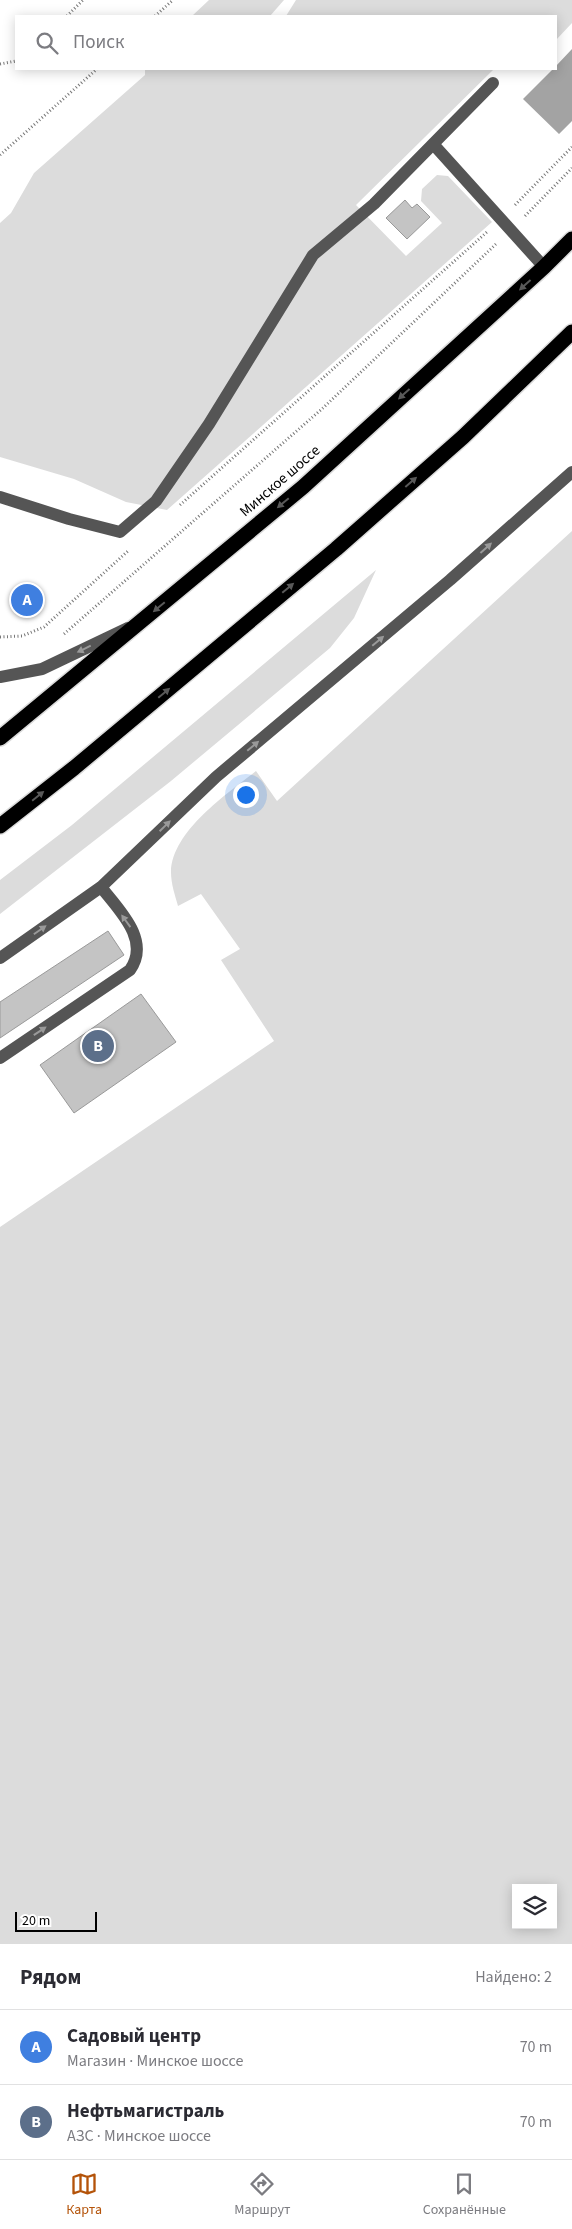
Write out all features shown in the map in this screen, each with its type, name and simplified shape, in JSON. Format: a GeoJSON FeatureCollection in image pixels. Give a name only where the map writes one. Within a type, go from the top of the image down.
{"type":"FeatureCollection","features":[{"type":"Feature","properties":{"kind":"highway","name":"Минское шоссе"},"geometry":{"type":"LineString","coordinates":[[0,738],[303,487],[544,268],[572,239]]}},
{"type":"Feature","properties":{"kind":"highway"},"geometry":{"type":"LineString","coordinates":[[0,826],[81,762],[336,549],[463,437],[572,332]]}},
{"type":"Feature","properties":{"kind":"street"},"geometry":{"type":"LineString","coordinates":[[0,497],[69,519],[120,532],[156,501],[193,448],[313,255],[374,204],[493,83]]}},
{"type":"Feature","properties":{"kind":"street"},"geometry":{"type":"LineString","coordinates":[[434,145],[544,268]]}},
{"type":"Feature","properties":{"kind":"street"},"geometry":{"type":"LineString","coordinates":[[0,958],[102,887],[216,777],[443,586],[572,472]]}},
{"type":"Feature","properties":{"kind":"street"},"geometry":{"type":"LineString","coordinates":[[0,677],[42,669],[143,620]]}},
{"type":"Feature","properties":{"kind":"street"},"geometry":{"type":"LineString","coordinates":[[0,1058],[130,970],[133,966],[138,952],[134,931],[102,887]]}},
{"type":"Feature","properties":{"kind":"path"},"geometry":{"type":"LineString","coordinates":[[68,15],[83,0]]}},
{"type":"Feature","properties":{"kind":"path"},"geometry":{"type":"LineString","coordinates":[[156,15],[174,0]]}},
{"type":"Feature","properties":{"kind":"path"},"geometry":{"type":"LineString","coordinates":[[0,64],[15,61]]}},
{"type":"Feature","properties":{"kind":"path"},"geometry":{"type":"LineString","coordinates":[[0,155],[96,70]]}},
{"type":"Feature","properties":{"kind":"path"},"geometry":{"type":"LineString","coordinates":[[177,508],[501,219],[572,147]]}},
{"type":"Feature","properties":{"kind":"path"},"geometry":{"type":"LineString","coordinates":[[60,638],[323,408],[511,230],[572,168]]}},
{"type":"Feature","properties":{"kind":"path"},"geometry":{"type":"LineString","coordinates":[[0,637],[22,636],[44,627],[132,547]]}},
{"type":"Feature","properties":{"kind":"shaded area"},"geometry":{"type":"Polygon","coordinates":[[[209,0],[284,0],[271,15],[193,15],[209,0]]]}},
{"type":"Feature","properties":{"kind":"shaded area"},"geometry":{"type":"Polygon","coordinates":[[[296,0],[572,0],[572,23],[557,39],[557,15],[287,15],[296,0]]]}},
{"type":"Feature","properties":{"kind":"shaded area"},"geometry":{"type":"Polygon","coordinates":[[[572,49],[572,121],[559,134],[523,99],[552,70],[557,70],[557,65],[572,49]]]}},
{"type":"Feature","properties":{"kind":"shaded area"},"geometry":{"type":"Polygon","coordinates":[[[145,70],[493,70],[356,205],[406,256],[442,223],[421,201],[422,189],[437,175],[448,176],[492,222],[167,510],[126,502],[74,479],[0,457],[0,223],[11,213],[34,173],[145,75],[145,70]]]}},
{"type":"Feature","properties":{"kind":"shaded area"},"geometry":{"type":"Polygon","coordinates":[[[572,531],[572,1944],[0,1944],[0,1227],[274,1041],[221,960],[240,949],[201,894],[178,906],[172,885],[171,872],[174,857],[181,842],[191,828],[217,802],[256,771],[277,801],[572,531]]]}},
{"type":"Feature","properties":{"kind":"shaded area"},"geometry":{"type":"Polygon","coordinates":[[[376,570],[354,618],[330,648],[171,781],[0,914],[0,880],[72,825],[376,570]]]}},
{"type":"Feature","properties":{"kind":"building"},"geometry":{"type":"Polygon","coordinates":[[[405,200],[412,208],[417,204],[430,217],[407,239],[386,218],[405,200]]]}},
{"type":"Feature","properties":{"kind":"building"},"geometry":{"type":"Polygon","coordinates":[[[108,931],[124,955],[0,1038],[0,1002],[108,931]]]}},
{"type":"Feature","properties":{"kind":"building"},"geometry":{"type":"Polygon","coordinates":[[[141,994],[176,1042],[74,1113],[40,1065],[141,994]]]}},
{"type":"Feature","properties":{"kind":"place","name":"Садовый центр"},"geometry":{"type":"Point","coordinates":[27,600]}},
{"type":"Feature","properties":{"kind":"place","name":"Нефтьмагистраль"},"geometry":{"type":"Point","coordinates":[98,1046]}}]}
